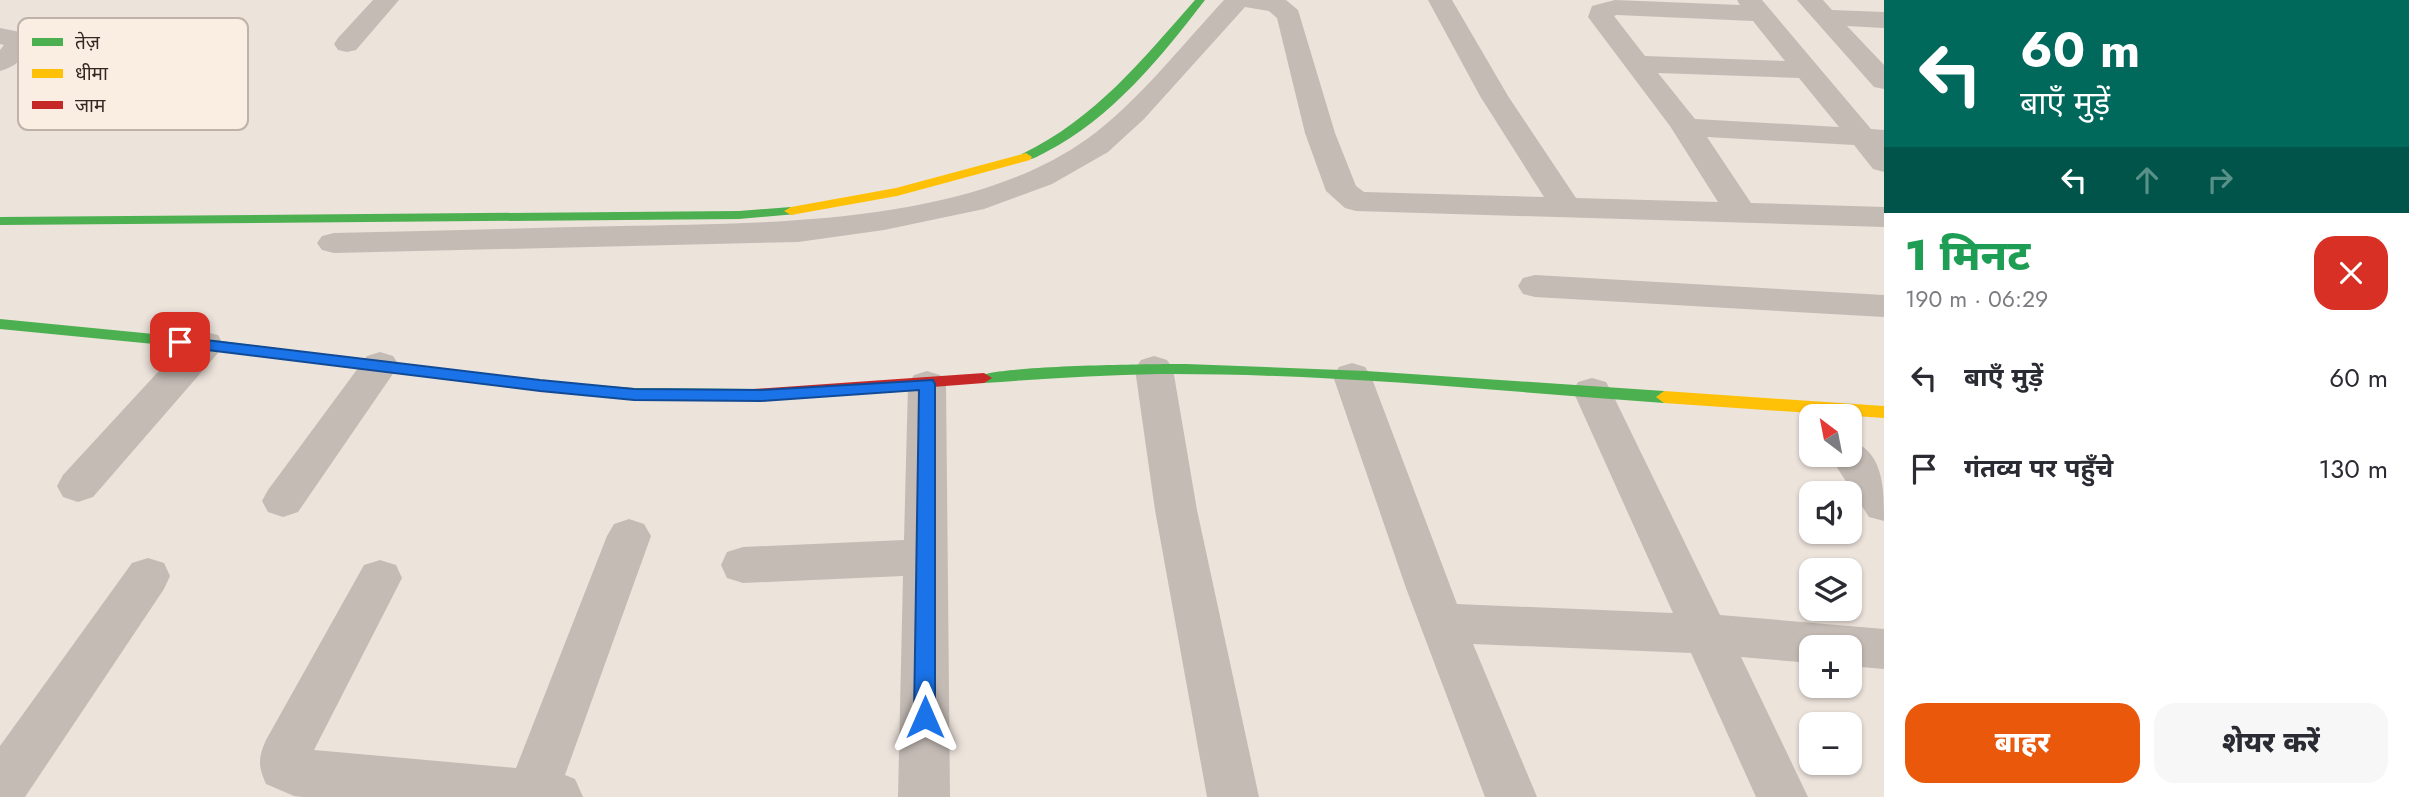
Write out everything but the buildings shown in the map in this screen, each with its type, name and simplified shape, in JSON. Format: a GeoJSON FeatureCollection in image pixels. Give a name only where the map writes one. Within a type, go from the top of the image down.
{"type":"FeatureCollection","features":[{"type":"Feature","properties":{"kind":"street"},"geometry":{"type":"LineString","coordinates":[[347,44],[387,0]]}},
{"type":"Feature","properties":{"kind":"street"},"geometry":{"type":"LineString","coordinates":[[0,221],[739,215],[773,214],[838,203],[976,173],[1048,148],[1085,123],[1106,103],[1200,0]]}},
{"type":"Feature","properties":{"kind":"street"},"geometry":{"type":"LineString","coordinates":[[334,243],[798,232],[884,220],[973,202],[1041,177],[1097,146],[1134,113],[1238,0]]}},
{"type":"Feature","properties":{"kind":"street"},"geometry":{"type":"LineString","coordinates":[[1245,0],[1277,5],[1289,15],[1320,133],[1342,191],[1348,197],[1368,203],[1884,217]]}},
{"type":"Feature","properties":{"kind":"street"},"geometry":{"type":"LineString","coordinates":[[1440,0],[1494,96],[1566,207]]}},
{"type":"Feature","properties":{"kind":"street"},"geometry":{"type":"LineString","coordinates":[[1741,214],[1685,128],[1601,17],[1601,11],[1617,7],[1755,7],[1807,70],[1873,138],[1884,163]]}},
{"type":"Feature","properties":{"kind":"street"},"geometry":{"type":"LineString","coordinates":[[1816,8],[1884,20]]}},
{"type":"Feature","properties":{"kind":"street"},"geometry":{"type":"LineString","coordinates":[[1816,8],[1882,76]]}},
{"type":"Feature","properties":{"kind":"street"},"geometry":{"type":"LineString","coordinates":[[0,36],[16,39],[18,42]]}},
{"type":"Feature","properties":{"kind":"street"},"geometry":{"type":"LineString","coordinates":[[0,63],[18,46]]}},
{"type":"Feature","properties":{"kind":"street"},"geometry":{"type":"LineString","coordinates":[[1639,64],[1807,70]]}},
{"type":"Feature","properties":{"kind":"street"},"geometry":{"type":"LineString","coordinates":[[1685,128],[1873,138]]}},
{"type":"Feature","properties":{"kind":"street"},"geometry":{"type":"LineString","coordinates":[[1535,286],[1884,306]]}},
{"type":"Feature","properties":{"kind":"street"},"geometry":{"type":"LineString","coordinates":[[0,324],[205,344],[540,386],[634,394],[761,395],[927,384],[1014,375],[1154,369],[1352,376],[1592,391],[1799,409]]}},
{"type":"Feature","properties":{"kind":"street"},"geometry":{"type":"LineString","coordinates":[[78,486],[205,344]]}},
{"type":"Feature","properties":{"kind":"street"},"geometry":{"type":"LineString","coordinates":[[284,501],[380,365]]}},
{"type":"Feature","properties":{"kind":"street"},"geometry":{"type":"LineString","coordinates":[[1154,369],[1176,510],[1233,797]]}},
{"type":"Feature","properties":{"kind":"street"},"geometry":{"type":"LineString","coordinates":[[1352,376],[1396,503],[1480,724],[1511,797]]}},
{"type":"Feature","properties":{"kind":"street"},"geometry":{"type":"LineString","coordinates":[[900,797],[924,797],[927,384]]}},
{"type":"Feature","properties":{"kind":"street"},"geometry":{"type":"LineString","coordinates":[[1592,391],[1782,797]]}},
{"type":"Feature","properties":{"kind":"street"},"geometry":{"type":"LineString","coordinates":[[1862,412],[1884,412]]}},
{"type":"Feature","properties":{"kind":"street"},"geometry":{"type":"LineString","coordinates":[[1857,467],[1884,505]]}},
{"type":"Feature","properties":{"kind":"street"},"geometry":{"type":"LineString","coordinates":[[380,578],[284,757],[284,767],[294,772],[540,796],[629,536]]}},
{"type":"Feature","properties":{"kind":"street"},"geometry":{"type":"LineString","coordinates":[[743,565],[926,557]]}},
{"type":"Feature","properties":{"kind":"street"},"geometry":{"type":"LineString","coordinates":[[0,789],[148,576]]}},
{"type":"Feature","properties":{"kind":"street"},"geometry":{"type":"LineString","coordinates":[[1442,623],[1705,634],[1884,649]]}},
{"type":"Feature","properties":{"kind":"traffic: fast"},"geometry":{"type":"LineString","coordinates":[[1026,157],[1053,144],[1100,109],[1142,67],[1200,0]]}},
{"type":"Feature","properties":{"kind":"traffic: fast"},"geometry":{"type":"LineString","coordinates":[[0,221],[739,215],[791,211]]}},
{"type":"Feature","properties":{"kind":"traffic: fast"},"geometry":{"type":"LineString","coordinates":[[0,324],[205,344],[540,386],[634,394],[753,395]]}},
{"type":"Feature","properties":{"kind":"traffic: fast"},"geometry":{"type":"LineString","coordinates":[[984,378],[1110,370],[1186,369],[1366,377],[1664,397]]}},
{"type":"Feature","properties":{"kind":"traffic: slow"},"geometry":{"type":"LineString","coordinates":[[791,211],[897,192],[1026,157]]}},
{"type":"Feature","properties":{"kind":"traffic: slow"},"geometry":{"type":"LineString","coordinates":[[1664,397],[1884,412]]}},
{"type":"Feature","properties":{"kind":"traffic: jam"},"geometry":{"type":"LineString","coordinates":[[753,395],[984,378]]}},
{"type":"Feature","properties":{"kind":"route"},"geometry":{"type":"LineString","coordinates":[[180,342],[540,386],[634,394],[761,395],[927,384],[925,717]]}}]}
